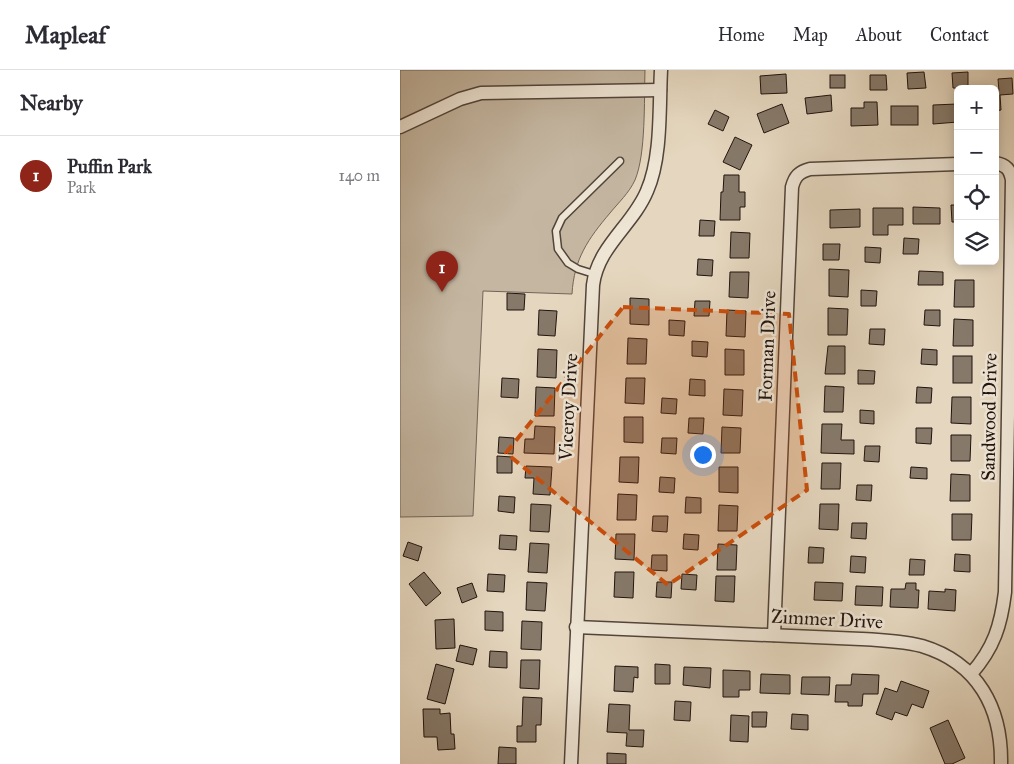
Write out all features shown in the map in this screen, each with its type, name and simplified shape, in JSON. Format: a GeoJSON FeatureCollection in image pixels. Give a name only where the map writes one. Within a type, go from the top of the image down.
{"type":"FeatureCollection","features":[{"type":"Feature","properties":{"kind":"street","name":"Viceroy Drive"},"geometry":{"type":"LineString","coordinates":[[571,764],[594,274],[610,244],[637,210],[653,178],[662,70]]}},
{"type":"Feature","properties":{"kind":"street"},"geometry":{"type":"LineString","coordinates":[[400,128],[460,99],[481,93],[660,90]]}},
{"type":"Feature","properties":{"kind":"street","name":"Forman Drive"},"geometry":{"type":"LineString","coordinates":[[774,635],[792,187],[794,180],[798,174],[810,169],[954,164]]}},
{"type":"Feature","properties":{"kind":"street","name":"Sandwood Drive"},"geometry":{"type":"LineString","coordinates":[[971,674],[987,654],[996,637],[1003,608],[1004,592],[1012,180],[1011,172],[1007,167],[999,164]]}},
{"type":"Feature","properties":{"kind":"street","name":"Zimmer Drive"},"geometry":{"type":"LineString","coordinates":[[576,627],[861,639],[908,643],[935,651],[960,665],[971,674],[988,700],[999,736],[1000,764]]}},
{"type":"Feature","properties":{"kind":"lane"},"geometry":{"type":"LineString","coordinates":[[594,274],[578,269],[568,263],[558,248],[556,232],[562,218],[620,161]]}},
{"type":"Feature","properties":{"kind":"highlighted area"},"geometry":{"type":"Polygon","coordinates":[[[623,307],[789,314],[807,490],[668,585],[506,453],[623,307]]]}},
{"type":"Feature","properties":{"kind":"shaded area"},"geometry":{"type":"Polygon","coordinates":[[[400,70],[645,70],[643,142],[639,169],[633,185],[583,250],[573,282],[572,294],[483,291],[473,516],[400,517],[400,70]]]}},
{"type":"Feature","properties":{"kind":"building"},"geometry":{"type":"Polygon","coordinates":[[[924,72],[926,88],[908,89],[907,73],[924,72]]]}},
{"type":"Feature","properties":{"kind":"building"},"geometry":{"type":"Polygon","coordinates":[[[968,72],[968,85],[954,85],[953,88],[952,73],[968,72]]]}},
{"type":"Feature","properties":{"kind":"building"},"geometry":{"type":"Polygon","coordinates":[[[786,74],[787,93],[761,94],[760,76],[786,74]]]}},
{"type":"Feature","properties":{"kind":"building"},"geometry":{"type":"Polygon","coordinates":[[[830,75],[845,75],[845,88],[830,88],[830,75]]]}},
{"type":"Feature","properties":{"kind":"building"},"geometry":{"type":"Polygon","coordinates":[[[870,75],[886,75],[887,90],[870,90],[870,75]]]}},
{"type":"Feature","properties":{"kind":"building"},"geometry":{"type":"Polygon","coordinates":[[[1012,78],[1013,94],[1000,95],[1001,110],[999,110],[999,85],[998,79],[1012,78]]]}},
{"type":"Feature","properties":{"kind":"building"},"geometry":{"type":"Polygon","coordinates":[[[831,95],[832,111],[807,114],[805,98],[831,95]]]}},
{"type":"Feature","properties":{"kind":"building"},"geometry":{"type":"Polygon","coordinates":[[[864,102],[877,102],[878,125],[851,126],[851,108],[864,108],[864,102]]]}},
{"type":"Feature","properties":{"kind":"building"},"geometry":{"type":"Polygon","coordinates":[[[782,104],[789,123],[764,133],[757,114],[782,104]]]}},
{"type":"Feature","properties":{"kind":"building"},"geometry":{"type":"Polygon","coordinates":[[[954,104],[954,122],[933,124],[933,105],[954,104]]]}},
{"type":"Feature","properties":{"kind":"building"},"geometry":{"type":"Polygon","coordinates":[[[891,106],[918,106],[918,125],[891,125],[891,106]]]}},
{"type":"Feature","properties":{"kind":"building"},"geometry":{"type":"Polygon","coordinates":[[[715,110],[729,117],[723,131],[708,124],[715,110]]]}},
{"type":"Feature","properties":{"kind":"building"},"geometry":{"type":"Polygon","coordinates":[[[735,137],[752,145],[740,170],[723,162],[735,137]]]}},
{"type":"Feature","properties":{"kind":"building"},"geometry":{"type":"Polygon","coordinates":[[[724,175],[739,175],[739,192],[745,192],[745,207],[740,207],[740,220],[720,220],[724,175]]]}},
{"type":"Feature","properties":{"kind":"building"},"geometry":{"type":"Polygon","coordinates":[[[951,205],[954,205],[954,222],[952,222],[951,205]]]}},
{"type":"Feature","properties":{"kind":"building"},"geometry":{"type":"Polygon","coordinates":[[[913,207],[940,208],[940,224],[913,224],[913,207]]]}},
{"type":"Feature","properties":{"kind":"building"},"geometry":{"type":"Polygon","coordinates":[[[873,208],[903,208],[903,225],[888,225],[888,235],[873,235],[873,208]]]}},
{"type":"Feature","properties":{"kind":"building"},"geometry":{"type":"Polygon","coordinates":[[[860,209],[860,227],[830,228],[830,210],[860,209]]]}},
{"type":"Feature","properties":{"kind":"building"},"geometry":{"type":"Polygon","coordinates":[[[700,220],[715,221],[714,236],[699,236],[700,220]]]}},
{"type":"Feature","properties":{"kind":"building"},"geometry":{"type":"Polygon","coordinates":[[[731,232],[750,233],[749,258],[730,258],[731,232]]]}},
{"type":"Feature","properties":{"kind":"building"},"geometry":{"type":"Polygon","coordinates":[[[904,238],[919,239],[918,254],[903,254],[904,238]]]}},
{"type":"Feature","properties":{"kind":"building"},"geometry":{"type":"Polygon","coordinates":[[[823,244],[840,244],[839,260],[823,260],[823,244]]]}},
{"type":"Feature","properties":{"kind":"building"},"geometry":{"type":"Polygon","coordinates":[[[865,247],[881,248],[880,263],[865,262],[865,247]]]}},
{"type":"Feature","properties":{"kind":"building"},"geometry":{"type":"Polygon","coordinates":[[[698,259],[713,260],[712,276],[697,275],[698,259]]]}},
{"type":"Feature","properties":{"kind":"building"},"geometry":{"type":"Polygon","coordinates":[[[829,269],[849,270],[848,297],[829,296],[829,269]]]}},
{"type":"Feature","properties":{"kind":"building"},"geometry":{"type":"Polygon","coordinates":[[[919,271],[943,272],[943,285],[918,285],[919,271]]]}},
{"type":"Feature","properties":{"kind":"building"},"geometry":{"type":"Polygon","coordinates":[[[730,272],[749,272],[748,298],[729,297],[730,272]]]}},
{"type":"Feature","properties":{"kind":"building"},"geometry":{"type":"Polygon","coordinates":[[[955,280],[974,280],[974,307],[954,307],[955,280]]]}},
{"type":"Feature","properties":{"kind":"building"},"geometry":{"type":"Polygon","coordinates":[[[861,290],[877,291],[876,306],[861,306],[861,290]]]}},
{"type":"Feature","properties":{"kind":"building"},"geometry":{"type":"Polygon","coordinates":[[[507,293],[525,294],[524,310],[507,310],[507,293]]]}},
{"type":"Feature","properties":{"kind":"building"},"geometry":{"type":"Polygon","coordinates":[[[630,298],[649,299],[649,325],[630,324],[630,298]]]}},
{"type":"Feature","properties":{"kind":"building"},"geometry":{"type":"Polygon","coordinates":[[[695,301],[710,301],[709,316],[694,316],[695,301]]]}},
{"type":"Feature","properties":{"kind":"building"},"geometry":{"type":"Polygon","coordinates":[[[828,308],[848,309],[847,335],[828,335],[828,308]]]}},
{"type":"Feature","properties":{"kind":"building"},"geometry":{"type":"Polygon","coordinates":[[[539,310],[557,311],[555,336],[538,335],[539,310]]]}},
{"type":"Feature","properties":{"kind":"building"},"geometry":{"type":"Polygon","coordinates":[[[727,310],[746,311],[745,337],[726,336],[727,310]]]}},
{"type":"Feature","properties":{"kind":"building"},"geometry":{"type":"Polygon","coordinates":[[[925,310],[940,310],[940,326],[924,325],[925,310]]]}},
{"type":"Feature","properties":{"kind":"building"},"geometry":{"type":"Polygon","coordinates":[[[954,319],[973,320],[973,346],[953,346],[954,319]]]}},
{"type":"Feature","properties":{"kind":"building"},"geometry":{"type":"Polygon","coordinates":[[[669,320],[685,321],[684,336],[669,335],[669,320]]]}},
{"type":"Feature","properties":{"kind":"building"},"geometry":{"type":"Polygon","coordinates":[[[870,329],[885,329],[884,345],[869,344],[870,329]]]}},
{"type":"Feature","properties":{"kind":"building"},"geometry":{"type":"Polygon","coordinates":[[[628,338],[647,339],[646,364],[627,364],[628,338]]]}},
{"type":"Feature","properties":{"kind":"building"},"geometry":{"type":"Polygon","coordinates":[[[692,341],[708,342],[707,357],[692,356],[692,341]]]}},
{"type":"Feature","properties":{"kind":"building"},"geometry":{"type":"Polygon","coordinates":[[[828,346],[845,346],[845,374],[825,374],[828,346]]]}},
{"type":"Feature","properties":{"kind":"building"},"geometry":{"type":"Polygon","coordinates":[[[538,349],[557,350],[556,378],[537,377],[538,349]]]}},
{"type":"Feature","properties":{"kind":"building"},"geometry":{"type":"Polygon","coordinates":[[[725,349],[744,350],[744,375],[725,375],[725,349]]]}},
{"type":"Feature","properties":{"kind":"building"},"geometry":{"type":"Polygon","coordinates":[[[922,349],[937,350],[937,365],[921,364],[922,349]]]}},
{"type":"Feature","properties":{"kind":"building"},"geometry":{"type":"Polygon","coordinates":[[[953,356],[972,356],[972,383],[953,383],[953,356]]]}},
{"type":"Feature","properties":{"kind":"building"},"geometry":{"type":"Polygon","coordinates":[[[858,370],[875,371],[874,384],[858,384],[858,370]]]}},
{"type":"Feature","properties":{"kind":"building"},"geometry":{"type":"Polygon","coordinates":[[[502,378],[519,379],[518,398],[501,397],[502,378]]]}},
{"type":"Feature","properties":{"kind":"building"},"geometry":{"type":"Polygon","coordinates":[[[626,378],[645,378],[644,404],[625,403],[626,378]]]}},
{"type":"Feature","properties":{"kind":"building"},"geometry":{"type":"Polygon","coordinates":[[[690,379],[705,380],[705,396],[689,395],[690,379]]]}},
{"type":"Feature","properties":{"kind":"building"},"geometry":{"type":"Polygon","coordinates":[[[825,386],[844,387],[843,412],[824,412],[825,386]]]}},
{"type":"Feature","properties":{"kind":"building"},"geometry":{"type":"Polygon","coordinates":[[[536,387],[555,388],[554,416],[535,416],[536,387]]]}},
{"type":"Feature","properties":{"kind":"building"},"geometry":{"type":"Polygon","coordinates":[[[917,387],[932,388],[931,403],[916,403],[917,387]]]}},
{"type":"Feature","properties":{"kind":"building"},"geometry":{"type":"Polygon","coordinates":[[[724,389],[743,390],[742,416],[723,415],[724,389]]]}},
{"type":"Feature","properties":{"kind":"building"},"geometry":{"type":"Polygon","coordinates":[[[952,397],[971,397],[971,424],[951,423],[952,397]]]}},
{"type":"Feature","properties":{"kind":"building"},"geometry":{"type":"Polygon","coordinates":[[[662,398],[677,399],[676,414],[661,413],[662,398]]]}},
{"type":"Feature","properties":{"kind":"building"},"geometry":{"type":"Polygon","coordinates":[[[860,410],[874,411],[874,424],[860,423],[860,410]]]}},
{"type":"Feature","properties":{"kind":"building"},"geometry":{"type":"Polygon","coordinates":[[[624,417],[643,417],[643,443],[624,442],[624,417]]]}},
{"type":"Feature","properties":{"kind":"building"},"geometry":{"type":"Polygon","coordinates":[[[689,418],[704,418],[703,434],[688,433],[689,418]]]}},
{"type":"Feature","properties":{"kind":"building"},"geometry":{"type":"Polygon","coordinates":[[[822,424],[842,424],[841,440],[854,440],[854,454],[821,453],[822,424]]]}},
{"type":"Feature","properties":{"kind":"building"},"geometry":{"type":"Polygon","coordinates":[[[535,426],[555,427],[554,454],[524,453],[525,439],[534,439],[535,426]]]}},
{"type":"Feature","properties":{"kind":"building"},"geometry":{"type":"Polygon","coordinates":[[[722,427],[741,428],[740,453],[721,453],[722,427]]]}},
{"type":"Feature","properties":{"kind":"building"},"geometry":{"type":"Polygon","coordinates":[[[916,428],[932,428],[931,444],[916,443],[916,428]]]}},
{"type":"Feature","properties":{"kind":"building"},"geometry":{"type":"Polygon","coordinates":[[[951,435],[971,435],[970,461],[951,461],[951,435]]]}},
{"type":"Feature","properties":{"kind":"building"},"geometry":{"type":"Polygon","coordinates":[[[499,437],[514,438],[513,454],[498,453],[499,437]]]}},
{"type":"Feature","properties":{"kind":"building"},"geometry":{"type":"Polygon","coordinates":[[[662,438],[677,438],[676,454],[661,453],[662,438]]]}},
{"type":"Feature","properties":{"kind":"building"},"geometry":{"type":"Polygon","coordinates":[[[865,446],[880,446],[879,462],[864,461],[865,446]]]}},
{"type":"Feature","properties":{"kind":"building"},"geometry":{"type":"Polygon","coordinates":[[[497,456],[512,457],[512,473],[497,473],[497,456]]]}},
{"type":"Feature","properties":{"kind":"building"},"geometry":{"type":"Polygon","coordinates":[[[620,457],[639,457],[638,483],[619,482],[620,457]]]}},
{"type":"Feature","properties":{"kind":"building"},"geometry":{"type":"Polygon","coordinates":[[[822,463],[841,463],[840,489],[821,489],[822,463]]]}},
{"type":"Feature","properties":{"kind":"building"},"geometry":{"type":"Polygon","coordinates":[[[526,466],[552,467],[550,495],[533,494],[534,478],[525,478],[526,466]]]}},
{"type":"Feature","properties":{"kind":"building"},"geometry":{"type":"Polygon","coordinates":[[[719,467],[738,467],[738,493],[719,492],[719,467]]]}},
{"type":"Feature","properties":{"kind":"building"},"geometry":{"type":"Polygon","coordinates":[[[911,467],[927,468],[927,479],[910,478],[911,467]]]}},
{"type":"Feature","properties":{"kind":"building"},"geometry":{"type":"Polygon","coordinates":[[[951,474],[970,475],[970,501],[950,501],[951,474]]]}},
{"type":"Feature","properties":{"kind":"building"},"geometry":{"type":"Polygon","coordinates":[[[660,477],[675,478],[674,493],[659,492],[660,477]]]}},
{"type":"Feature","properties":{"kind":"building"},"geometry":{"type":"Polygon","coordinates":[[[857,485],[872,485],[871,501],[856,500],[857,485]]]}},
{"type":"Feature","properties":{"kind":"building"},"geometry":{"type":"Polygon","coordinates":[[[618,494],[637,495],[636,520],[617,520],[618,494]]]}},
{"type":"Feature","properties":{"kind":"building"},"geometry":{"type":"Polygon","coordinates":[[[499,496],[515,497],[514,513],[498,511],[499,496]]]}},
{"type":"Feature","properties":{"kind":"building"},"geometry":{"type":"Polygon","coordinates":[[[686,497],[701,498],[701,513],[685,513],[686,497]]]}},
{"type":"Feature","properties":{"kind":"building"},"geometry":{"type":"Polygon","coordinates":[[[531,504],[551,505],[549,532],[530,531],[531,504]]]}},
{"type":"Feature","properties":{"kind":"building"},"geometry":{"type":"Polygon","coordinates":[[[820,504],[839,504],[838,530],[819,529],[820,504]]]}},
{"type":"Feature","properties":{"kind":"building"},"geometry":{"type":"Polygon","coordinates":[[[719,505],[738,506],[737,531],[718,531],[719,505]]]}},
{"type":"Feature","properties":{"kind":"building"},"geometry":{"type":"Polygon","coordinates":[[[952,514],[972,514],[971,540],[952,540],[952,514]]]}},
{"type":"Feature","properties":{"kind":"building"},"geometry":{"type":"Polygon","coordinates":[[[653,516],[668,516],[667,532],[652,531],[653,516]]]}},
{"type":"Feature","properties":{"kind":"building"},"geometry":{"type":"Polygon","coordinates":[[[852,523],[867,523],[866,539],[851,538],[852,523]]]}},
{"type":"Feature","properties":{"kind":"building"},"geometry":{"type":"Polygon","coordinates":[[[616,534],[635,534],[634,560],[615,559],[616,534]]]}},
{"type":"Feature","properties":{"kind":"building"},"geometry":{"type":"Polygon","coordinates":[[[684,534],[699,535],[698,550],[683,549],[684,534]]]}},
{"type":"Feature","properties":{"kind":"building"},"geometry":{"type":"Polygon","coordinates":[[[500,535],[517,536],[516,550],[499,549],[500,535]]]}},
{"type":"Feature","properties":{"kind":"building"},"geometry":{"type":"Polygon","coordinates":[[[408,542],[422,547],[418,561],[403,556],[408,542]]]}},
{"type":"Feature","properties":{"kind":"building"},"geometry":{"type":"Polygon","coordinates":[[[530,543],[549,544],[547,573],[528,572],[530,543]]]}},
{"type":"Feature","properties":{"kind":"building"},"geometry":{"type":"Polygon","coordinates":[[[718,544],[737,545],[736,570],[717,570],[718,544]]]}},
{"type":"Feature","properties":{"kind":"building"},"geometry":{"type":"Polygon","coordinates":[[[809,547],[824,548],[823,563],[808,563],[809,547]]]}},
{"type":"Feature","properties":{"kind":"building"},"geometry":{"type":"Polygon","coordinates":[[[955,554],[970,555],[970,572],[954,571],[955,554]]]}},
{"type":"Feature","properties":{"kind":"building"},"geometry":{"type":"Polygon","coordinates":[[[652,555],[667,555],[667,571],[651,570],[652,555]]]}},
{"type":"Feature","properties":{"kind":"building"},"geometry":{"type":"Polygon","coordinates":[[[851,556],[866,557],[865,573],[850,572],[851,556]]]}},
{"type":"Feature","properties":{"kind":"building"},"geometry":{"type":"Polygon","coordinates":[[[910,559],[925,560],[924,575],[909,575],[910,559]]]}},
{"type":"Feature","properties":{"kind":"building"},"geometry":{"type":"Polygon","coordinates":[[[424,572],[441,593],[426,606],[409,584],[424,572]]]}},
{"type":"Feature","properties":{"kind":"building"},"geometry":{"type":"Polygon","coordinates":[[[615,572],[634,572],[633,598],[614,597],[615,572]]]}},
{"type":"Feature","properties":{"kind":"building"},"geometry":{"type":"Polygon","coordinates":[[[488,574],[505,575],[504,592],[487,591],[488,574]]]}},
{"type":"Feature","properties":{"kind":"building"},"geometry":{"type":"Polygon","coordinates":[[[682,574],[697,575],[696,590],[681,589],[682,574]]]}},
{"type":"Feature","properties":{"kind":"building"},"geometry":{"type":"Polygon","coordinates":[[[716,576],[735,576],[734,602],[715,601],[716,576]]]}},
{"type":"Feature","properties":{"kind":"building"},"geometry":{"type":"Polygon","coordinates":[[[527,582],[547,583],[545,611],[526,610],[527,582]]]}},
{"type":"Feature","properties":{"kind":"building"},"geometry":{"type":"Polygon","coordinates":[[[657,582],[672,582],[671,598],[656,597],[657,582]]]}},
{"type":"Feature","properties":{"kind":"building"},"geometry":{"type":"Polygon","coordinates":[[[815,582],[843,583],[842,601],[814,600],[815,582]]]}},
{"type":"Feature","properties":{"kind":"building"},"geometry":{"type":"Polygon","coordinates":[[[472,583],[477,597],[462,603],[457,588],[472,583]]]}},
{"type":"Feature","properties":{"kind":"building"},"geometry":{"type":"Polygon","coordinates":[[[906,583],[916,583],[916,590],[919,590],[918,608],[890,607],[891,589],[905,589],[906,583]]]}},
{"type":"Feature","properties":{"kind":"building"},"geometry":{"type":"Polygon","coordinates":[[[856,586],[883,587],[882,606],[855,605],[856,586]]]}},
{"type":"Feature","properties":{"kind":"building"},"geometry":{"type":"Polygon","coordinates":[[[945,589],[956,590],[955,611],[928,609],[929,591],[945,592],[945,589]]]}},
{"type":"Feature","properties":{"kind":"building"},"geometry":{"type":"Polygon","coordinates":[[[485,611],[503,612],[503,631],[485,630],[485,611]]]}},
{"type":"Feature","properties":{"kind":"building"},"geometry":{"type":"Polygon","coordinates":[[[454,619],[455,648],[436,649],[435,620],[454,619]]]}},
{"type":"Feature","properties":{"kind":"building"},"geometry":{"type":"Polygon","coordinates":[[[522,621],[542,622],[541,650],[521,649],[522,621]]]}},
{"type":"Feature","properties":{"kind":"building"},"geometry":{"type":"Polygon","coordinates":[[[460,645],[477,649],[473,665],[456,661],[460,645]]]}},
{"type":"Feature","properties":{"kind":"building"},"geometry":{"type":"Polygon","coordinates":[[[490,651],[507,652],[507,668],[489,667],[490,651]]]}},
{"type":"Feature","properties":{"kind":"building"},"geometry":{"type":"Polygon","coordinates":[[[521,660],[540,660],[539,689],[520,688],[521,660]]]}},
{"type":"Feature","properties":{"kind":"building"},"geometry":{"type":"Polygon","coordinates":[[[436,664],[454,669],[445,704],[427,699],[436,664]]]}},
{"type":"Feature","properties":{"kind":"building"},"geometry":{"type":"Polygon","coordinates":[[[655,664],[670,665],[670,684],[655,684],[655,664]]]}},
{"type":"Feature","properties":{"kind":"building"},"geometry":{"type":"Polygon","coordinates":[[[615,666],[638,667],[638,678],[634,677],[633,692],[614,691],[615,666]]]}},
{"type":"Feature","properties":{"kind":"building"},"geometry":{"type":"Polygon","coordinates":[[[684,667],[711,668],[710,688],[683,685],[684,667]]]}},
{"type":"Feature","properties":{"kind":"building"},"geometry":{"type":"Polygon","coordinates":[[[723,670],[750,671],[750,690],[739,690],[739,697],[723,697],[723,670]]]}},
{"type":"Feature","properties":{"kind":"building"},"geometry":{"type":"Polygon","coordinates":[[[761,674],[790,675],[790,694],[760,693],[761,674]]]}},
{"type":"Feature","properties":{"kind":"building"},"geometry":{"type":"Polygon","coordinates":[[[852,674],[879,675],[878,694],[863,694],[862,706],[848,706],[848,702],[835,702],[836,685],[851,685],[852,674]]]}},
{"type":"Feature","properties":{"kind":"building"},"geometry":{"type":"Polygon","coordinates":[[[802,677],[830,677],[829,695],[801,694],[802,677]]]}},
{"type":"Feature","properties":{"kind":"building"},"geometry":{"type":"Polygon","coordinates":[[[901,681],[929,691],[923,708],[912,704],[907,716],[895,712],[892,720],[876,714],[885,688],[897,692],[901,681]]]}},
{"type":"Feature","properties":{"kind":"building"},"geometry":{"type":"Polygon","coordinates":[[[523,697],[542,698],[541,725],[536,725],[536,742],[517,742],[517,726],[522,726],[523,697]]]}},
{"type":"Feature","properties":{"kind":"building"},"geometry":{"type":"Polygon","coordinates":[[[675,701],[691,702],[690,721],[674,720],[675,701]]]}},
{"type":"Feature","properties":{"kind":"building"},"geometry":{"type":"Polygon","coordinates":[[[609,704],[630,705],[629,730],[644,730],[643,747],[626,746],[627,733],[607,732],[609,704]]]}},
{"type":"Feature","properties":{"kind":"building"},"geometry":{"type":"Polygon","coordinates":[[[423,709],[440,709],[440,714],[450,713],[451,734],[454,734],[455,749],[438,750],[437,737],[424,737],[423,709]]]}},
{"type":"Feature","properties":{"kind":"building"},"geometry":{"type":"Polygon","coordinates":[[[752,712],[767,712],[766,727],[752,727],[752,712]]]}},
{"type":"Feature","properties":{"kind":"building"},"geometry":{"type":"Polygon","coordinates":[[[792,714],[808,715],[808,730],[791,729],[792,714]]]}},
{"type":"Feature","properties":{"kind":"building"},"geometry":{"type":"Polygon","coordinates":[[[731,715],[749,716],[748,742],[730,741],[731,715]]]}},
{"type":"Feature","properties":{"kind":"building"},"geometry":{"type":"Polygon","coordinates":[[[948,720],[965,758],[952,764],[945,764],[930,728],[948,720]]]}},
{"type":"Feature","properties":{"kind":"building"},"geometry":{"type":"Polygon","coordinates":[[[499,747],[516,748],[516,764],[498,764],[499,747]]]}},
{"type":"Feature","properties":{"kind":"building"},"geometry":{"type":"Polygon","coordinates":[[[607,753],[626,754],[626,764],[607,764],[607,753]]]}},
{"type":"Feature","properties":{"kind":"place","name":"Puffin Park"},"geometry":{"type":"Point","coordinates":[442,292]}}]}
